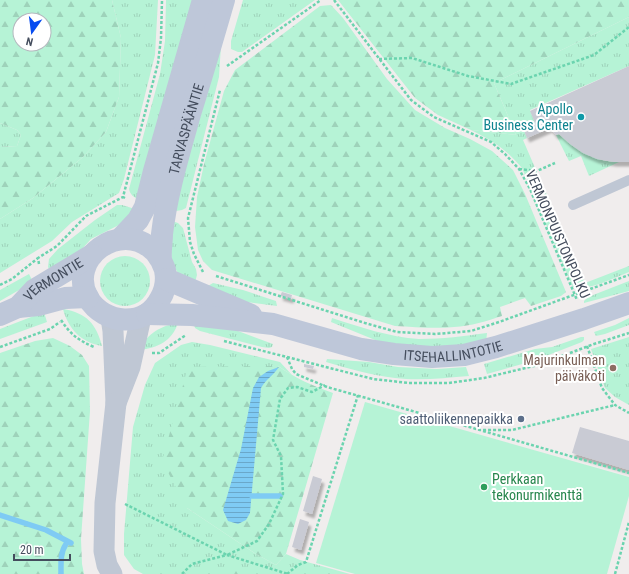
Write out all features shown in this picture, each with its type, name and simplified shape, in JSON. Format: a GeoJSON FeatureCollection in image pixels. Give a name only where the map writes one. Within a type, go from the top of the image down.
{"type":"FeatureCollection","features":[{"type":"Feature","properties":{"kind":"main road","name":"TARVASPÄÄNTIE"},"geometry":{"type":"LineString","coordinates":[[121,238],[138,220],[145,207],[154,171],[204,0]]}},
{"type":"Feature","properties":{"kind":"main road","name":"TARVASPÄÄNTIE"},"geometry":{"type":"LineString","coordinates":[[163,269],[162,235],[171,179],[224,0]]}},
{"type":"Feature","properties":{"kind":"main road"},"geometry":{"type":"LineString","coordinates":[[121,238],[133,239],[144,243],[154,250],[163,269],[164,290],[161,299],[155,307],[144,315],[131,320],[111,318],[97,309],[88,297],[84,287],[86,264],[92,255],[100,246],[121,238]]}},
{"type":"Feature","properties":{"kind":"main road","name":"VERMONTIE"},"geometry":{"type":"LineString","coordinates":[[9,311],[34,290],[92,255]]}},
{"type":"Feature","properties":{"kind":"main road","name":"ITSEHALLINTOTIE"},"geometry":{"type":"LineString","coordinates":[[163,269],[198,293],[273,324],[361,349],[394,354],[432,357],[473,353],[510,343],[629,303]]}},
{"type":"Feature","properties":{"kind":"main road","name":"VERMONTIE"},"geometry":{"type":"LineString","coordinates":[[9,311],[64,298],[88,297]]}},
{"type":"Feature","properties":{"kind":"main road","name":"ITSEHALLINTOTIE"},"geometry":{"type":"LineString","coordinates":[[144,315],[189,325],[273,324]]}},
{"type":"Feature","properties":{"kind":"street"},"geometry":{"type":"LineString","coordinates":[[116,403],[130,367],[144,315]]}},
{"type":"Feature","properties":{"kind":"street"},"geometry":{"type":"LineString","coordinates":[[111,318],[113,331],[116,403],[105,503],[104,551],[107,565],[112,574]]}},
{"type":"Feature","properties":{"kind":"lane"},"geometry":{"type":"LineString","coordinates":[[573,205],[629,180]]}},
{"type":"Feature","properties":{"kind":"path"},"geometry":{"type":"LineString","coordinates":[[227,60],[226,66],[321,0]]}},
{"type":"Feature","properties":{"kind":"path","name":"VERMONPUISTONPOLKU"},"geometry":{"type":"LineString","coordinates":[[334,0],[411,100],[434,117],[491,142],[505,154],[518,169],[530,189],[594,344],[629,333]]}},
{"type":"Feature","properties":{"kind":"path"},"geometry":{"type":"LineString","coordinates":[[379,59],[412,58],[468,76],[511,84],[594,55],[629,27]]}},
{"type":"Feature","properties":{"kind":"path"},"geometry":{"type":"LineString","coordinates":[[198,293],[203,272],[190,242],[188,218],[221,88]]}},
{"type":"Feature","properties":{"kind":"path"},"geometry":{"type":"LineString","coordinates":[[518,169],[537,171],[555,163]]}},
{"type":"Feature","properties":{"kind":"path"},"geometry":{"type":"LineString","coordinates":[[0,285],[12,279],[38,258]]}},
{"type":"Feature","properties":{"kind":"path"},"geometry":{"type":"LineString","coordinates":[[211,275],[397,332],[435,334],[471,331],[629,275]]}},
{"type":"Feature","properties":{"kind":"path"},"geometry":{"type":"LineString","coordinates":[[0,347],[50,329],[61,321]]}},
{"type":"Feature","properties":{"kind":"path"},"geometry":{"type":"LineString","coordinates":[[586,346],[602,388],[615,406],[629,413]]}},
{"type":"Feature","properties":{"kind":"path"},"geometry":{"type":"LineString","coordinates":[[287,357],[296,374],[325,385],[629,473]]}},
{"type":"Feature","properties":{"kind":"path"},"geometry":{"type":"LineString","coordinates":[[182,574],[192,564],[227,555],[257,541],[270,524],[283,494],[281,456],[273,440],[280,399],[288,388],[297,387],[312,392],[325,385]]}},
{"type":"Feature","properties":{"kind":"path"},"geometry":{"type":"LineString","coordinates":[[122,503],[227,555],[288,574],[298,565],[306,562],[358,395]]}},
{"type":"Feature","properties":{"kind":"path"},"geometry":{"type":"LineString","coordinates":[[480,430],[512,430],[615,406]]}},
{"type":"Feature","properties":{"kind":"path"},"geometry":{"type":"LineString","coordinates":[[614,574],[629,522]]}},
{"type":"Feature","properties":{"kind":"green space"},"geometry":{"type":"Polygon","coordinates":[[[0,0],[112,0],[121,38],[119,97],[106,132],[83,157],[33,198],[0,219],[0,147],[17,146],[21,135],[17,130],[0,123],[0,0]]]}},
{"type":"Feature","properties":{"kind":"green space"},"geometry":{"type":"Polygon","coordinates":[[[112,0],[158,0],[155,55],[124,179],[119,193],[72,222],[52,241],[0,273],[0,219],[33,198],[83,157],[106,132],[119,97],[121,38],[112,0]]]}},
{"type":"Feature","properties":{"kind":"green space"},"geometry":{"type":"Polygon","coordinates":[[[166,0],[194,0],[139,200],[131,194],[129,189],[160,74],[165,41],[166,0]]]}},
{"type":"Feature","properties":{"kind":"green space"},"geometry":{"type":"Polygon","coordinates":[[[243,0],[315,0],[242,52],[238,52],[231,49],[231,41],[243,0]]]}},
{"type":"Feature","properties":{"kind":"green space"},"geometry":{"type":"Polygon","coordinates":[[[338,0],[629,0],[629,17],[494,83],[516,135],[471,130],[438,115],[415,98],[338,0]]]}},
{"type":"Feature","properties":{"kind":"green space"},"geometry":{"type":"Polygon","coordinates":[[[331,5],[343,18],[387,79],[415,110],[445,128],[492,151],[513,170],[525,194],[566,292],[561,296],[531,306],[525,298],[500,307],[502,316],[473,324],[440,328],[395,326],[212,270],[203,261],[198,250],[195,227],[197,197],[204,164],[224,91],[235,70],[320,6],[331,5]]]}},
{"type":"Feature","properties":{"kind":"green space"},"geometry":{"type":"Polygon","coordinates":[[[629,17],[629,66],[530,110],[535,123],[523,128],[527,138],[523,140],[585,283],[629,266],[629,272],[594,286],[580,288],[573,287],[522,168],[499,146],[471,130],[516,135],[494,83],[629,17]]]}},
{"type":"Feature","properties":{"kind":"green space"},"geometry":{"type":"Polygon","coordinates":[[[221,45],[219,77],[186,208],[176,211],[190,141],[221,45]]]}},
{"type":"Feature","properties":{"kind":"green space"},"geometry":{"type":"Polygon","coordinates":[[[0,123],[17,130],[21,135],[17,146],[0,147],[0,123]]]}},
{"type":"Feature","properties":{"kind":"green space"},"geometry":{"type":"Polygon","coordinates":[[[559,134],[586,154],[602,160],[619,162],[589,176],[581,156],[569,161],[556,135],[559,134]]]}},
{"type":"Feature","properties":{"kind":"green space"},"geometry":{"type":"Polygon","coordinates":[[[117,205],[135,209],[125,222],[91,239],[82,249],[51,273],[48,267],[49,259],[58,249],[117,205]]]}},
{"type":"Feature","properties":{"kind":"green space"},"geometry":{"type":"Polygon","coordinates":[[[172,221],[178,223],[183,228],[192,262],[196,269],[197,275],[194,286],[178,273],[174,266],[171,250],[172,221]]]}},
{"type":"Feature","properties":{"kind":"green space"},"geometry":{"type":"Polygon","coordinates":[[[125,256],[134,258],[145,267],[150,281],[148,290],[139,301],[125,306],[116,304],[105,295],[100,281],[102,272],[111,261],[125,256]]]}},
{"type":"Feature","properties":{"kind":"green space"},"geometry":{"type":"Polygon","coordinates":[[[29,274],[33,282],[0,301],[0,290],[29,274]]]}},
{"type":"Feature","properties":{"kind":"green space"},"geometry":{"type":"Polygon","coordinates":[[[629,281],[629,291],[584,303],[588,297],[629,281]]]}},
{"type":"Feature","properties":{"kind":"green space"},"geometry":{"type":"Polygon","coordinates":[[[213,283],[243,290],[276,301],[277,306],[247,302],[208,286],[213,283]]]}},
{"type":"Feature","properties":{"kind":"green space"},"geometry":{"type":"Polygon","coordinates":[[[63,309],[78,313],[89,321],[97,332],[102,346],[88,342],[77,334],[68,323],[63,309]]]}},
{"type":"Feature","properties":{"kind":"green space"},"geometry":{"type":"Polygon","coordinates":[[[44,312],[47,322],[0,339],[0,329],[44,312]]]}},
{"type":"Feature","properties":{"kind":"green space"},"geometry":{"type":"Polygon","coordinates":[[[332,318],[386,334],[408,338],[445,338],[487,333],[486,343],[452,349],[385,344],[331,322],[332,318]]]}},
{"type":"Feature","properties":{"kind":"green space"},"geometry":{"type":"Polygon","coordinates":[[[629,318],[629,325],[596,336],[594,332],[615,325],[629,318]]]}},
{"type":"Feature","properties":{"kind":"green space"},"geometry":{"type":"Polygon","coordinates":[[[178,323],[172,335],[168,339],[158,345],[139,350],[146,339],[155,331],[178,323]]]}},
{"type":"Feature","properties":{"kind":"green space"},"geometry":{"type":"Polygon","coordinates":[[[194,324],[222,325],[273,344],[272,347],[269,348],[262,347],[200,331],[195,328],[194,324]]]}},
{"type":"Feature","properties":{"kind":"green space"},"geometry":{"type":"Polygon","coordinates":[[[584,337],[582,342],[533,361],[487,374],[484,364],[535,349],[552,347],[584,337]]]}},
{"type":"Feature","properties":{"kind":"green space","name":"Majurinkulman päiväkoti"},"geometry":{"type":"Polygon","coordinates":[[[629,337],[629,405],[615,397],[605,388],[591,349],[629,337]]]}},
{"type":"Feature","properties":{"kind":"green space"},"geometry":{"type":"Polygon","coordinates":[[[53,338],[70,346],[82,355],[89,366],[90,411],[81,539],[84,574],[0,574],[0,353],[35,341],[53,338]]]}},
{"type":"Feature","properties":{"kind":"green space"},"geometry":{"type":"Polygon","coordinates":[[[192,342],[280,362],[292,375],[278,366],[187,508],[256,554],[276,565],[286,554],[300,560],[350,574],[143,574],[134,569],[124,555],[124,534],[133,427],[145,385],[155,363],[181,345],[192,342]]]}},
{"type":"Feature","properties":{"kind":"green space"},"geometry":{"type":"Polygon","coordinates":[[[327,359],[369,362],[398,367],[437,369],[466,367],[469,376],[423,379],[395,378],[343,367],[326,362],[327,359]]]}},
{"type":"Feature","properties":{"kind":"green space"},"geometry":{"type":"Polygon","coordinates":[[[278,366],[318,388],[333,393],[286,554],[276,565],[256,554],[187,508],[162,461],[188,367],[278,366]]]}},
{"type":"Feature","properties":{"kind":"green space","name":"Perkkaan tekonurmikenttä"},"geometry":{"type":"Polygon","coordinates":[[[365,402],[629,477],[629,496],[607,574],[355,574],[316,563],[365,402]]]}},
{"type":"Feature","properties":{"kind":"green space"},"geometry":{"type":"Polygon","coordinates":[[[229,567],[251,574],[224,574],[229,567]]]}},
{"type":"Feature","properties":{"kind":"water"},"geometry":{"type":"Polygon","coordinates":[[[279,367],[261,388],[250,513],[246,520],[238,524],[228,521],[223,510],[241,449],[253,388],[259,377],[268,371],[279,367]]]}},
{"type":"Feature","properties":{"kind":"building","name":"Apollo Business Center"},"geometry":{"type":"Polygon","coordinates":[[[629,66],[629,162],[614,162],[597,159],[583,153],[559,134],[556,135],[550,128],[527,138],[523,128],[535,123],[530,111],[629,66]]]}},
{"type":"Feature","properties":{"kind":"building"},"geometry":{"type":"Polygon","coordinates":[[[282,292],[292,295],[291,299],[280,296],[282,292]]]}},
{"type":"Feature","properties":{"kind":"building"},"geometry":{"type":"Polygon","coordinates":[[[304,364],[314,366],[313,369],[304,367],[304,364]]]}},
{"type":"Feature","properties":{"kind":"building"},"geometry":{"type":"Polygon","coordinates":[[[580,427],[629,441],[629,470],[572,453],[580,427]]]}},
{"type":"Feature","properties":{"kind":"building"},"geometry":{"type":"Polygon","coordinates":[[[313,476],[322,479],[312,514],[303,511],[313,476]]]}},
{"type":"Feature","properties":{"kind":"building"},"geometry":{"type":"Polygon","coordinates":[[[300,519],[309,522],[301,550],[292,547],[300,519]]]}},
{"type":"Feature","properties":{"kind":"waterway"},"geometry":{"type":"LineString","coordinates":[[252,496],[280,496]]}},
{"type":"Feature","properties":{"kind":"waterway"},"geometry":{"type":"LineString","coordinates":[[0,515],[46,530],[71,543]]}},
{"type":"Feature","properties":{"kind":"waterway"},"geometry":{"type":"LineString","coordinates":[[61,574],[62,555],[66,544]]}},
{"type":"Feature","properties":{"kind":"place","name":"Apollo Business Center"},"geometry":{"type":"Point","coordinates":[581,117]}},
{"type":"Feature","properties":{"kind":"place","name":"Majurinkulman päiväkoti"},"geometry":{"type":"Point","coordinates":[613,368]}},
{"type":"Feature","properties":{"kind":"place","name":"saattoliikennepaikka"},"geometry":{"type":"Point","coordinates":[521,419]}},
{"type":"Feature","properties":{"kind":"place","name":"Perkkaan tekonurmikenttä"},"geometry":{"type":"Point","coordinates":[484,487]}}]}
